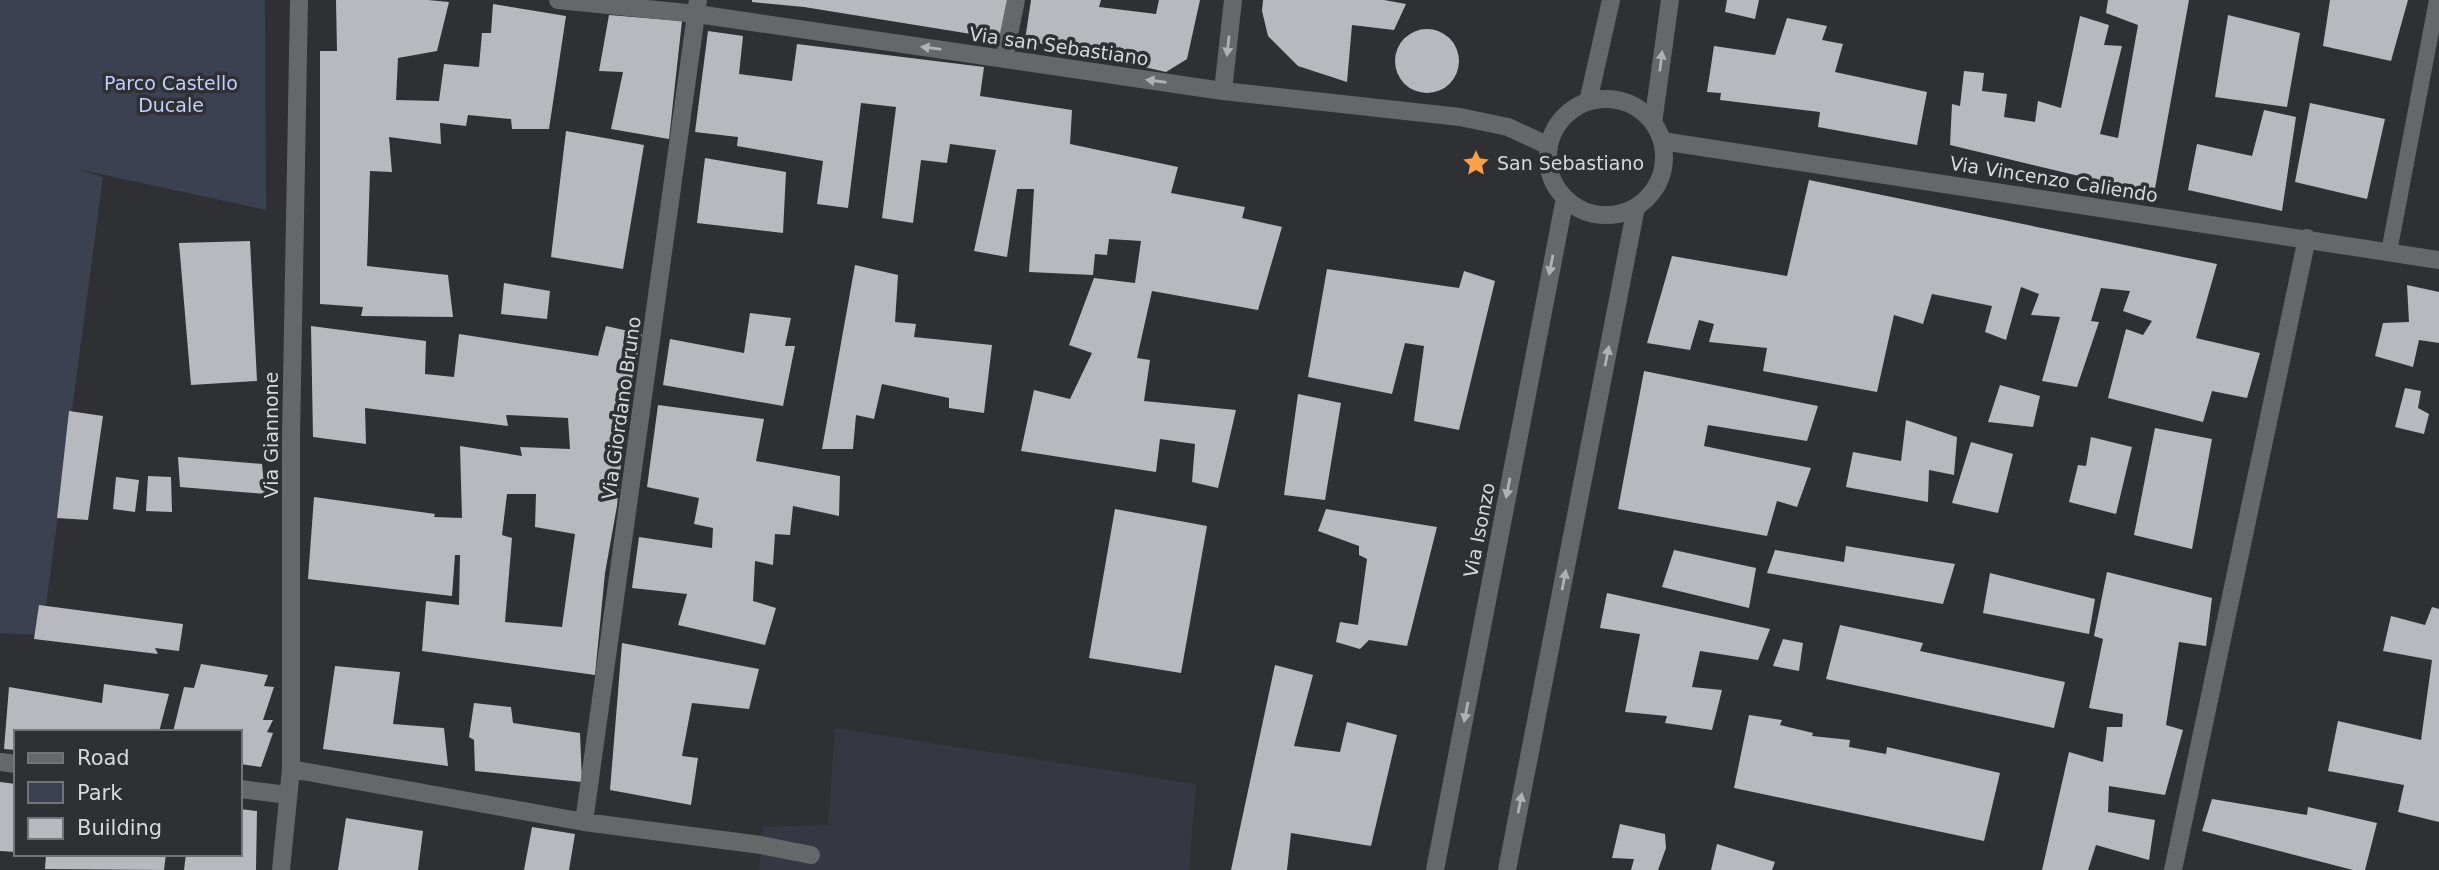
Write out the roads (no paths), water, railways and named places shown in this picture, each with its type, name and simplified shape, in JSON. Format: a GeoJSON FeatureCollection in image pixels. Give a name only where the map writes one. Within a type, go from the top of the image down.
{"type":"FeatureCollection","features":[{"type":"Feature","properties":{"kind":"street","name":"Via Giannone"},"geometry":{"type":"LineString","coordinates":[[282,870],[291,769],[291,437],[299,0]]}},
{"type":"Feature","properties":{"kind":"street","name":"Via san Sebastiano"},"geometry":{"type":"LineString","coordinates":[[558,0],[697,7],[1004,59],[1223,91],[1460,117],[1508,127],[1549,146]]}},
{"type":"Feature","properties":{"kind":"street"},"geometry":{"type":"LineString","coordinates":[[1004,59],[1016,0]]}},
{"type":"Feature","properties":{"kind":"street"},"geometry":{"type":"LineString","coordinates":[[1223,91],[1233,0]]}},
{"type":"Feature","properties":{"kind":"street"},"geometry":{"type":"LineString","coordinates":[[1588,102],[1611,0]]}},
{"type":"Feature","properties":{"kind":"street"},"geometry":{"type":"LineString","coordinates":[[1653,123],[1670,0]]}},
{"type":"Feature","properties":{"kind":"street","name":"Via Giordano Bruno"},"geometry":{"type":"LineString","coordinates":[[584,822],[697,7]]}},
{"type":"Feature","properties":{"kind":"street"},"geometry":{"type":"LineString","coordinates":[[1588,102],[1624,102],[1640,110],[1653,123],[1662,141],[1663,171],[1648,197],[1636,207],[1618,214],[1599,215],[1580,209],[1564,198],[1554,183],[1548,165],[1549,146],[1556,127],[1570,112],[1588,102]]}},
{"type":"Feature","properties":{"kind":"street","name":"Via Vincenzo Caliendo"},"geometry":{"type":"LineString","coordinates":[[1662,141],[2439,260]]}},
{"type":"Feature","properties":{"kind":"street","name":"Via Isonzo"},"geometry":{"type":"LineString","coordinates":[[1435,870],[1564,198]]}},
{"type":"Feature","properties":{"kind":"street"},"geometry":{"type":"LineString","coordinates":[[1507,870],[1636,207]]}},
{"type":"Feature","properties":{"kind":"street"},"geometry":{"type":"LineString","coordinates":[[2173,870],[2307,239]]}},
{"type":"Feature","properties":{"kind":"street"},"geometry":{"type":"LineString","coordinates":[[291,769],[584,822],[761,845],[811,855]]}},
{"type":"Feature","properties":{"kind":"street"},"geometry":{"type":"LineString","coordinates":[[242,789],[288,795]]}},
{"type":"Feature","properties":{"kind":"lane"},"geometry":{"type":"LineString","coordinates":[[2389,252],[2437,0]]}},
{"type":"Feature","properties":{"kind":"place","name":"San Sebastiano"},"geometry":{"type":"Point","coordinates":[1476,163]}},
{"type":"Feature","properties":{"kind":"park label","name":"Parco Castello Ducale"},"geometry":{"type":"Point","coordinates":[171,94]}}]}
